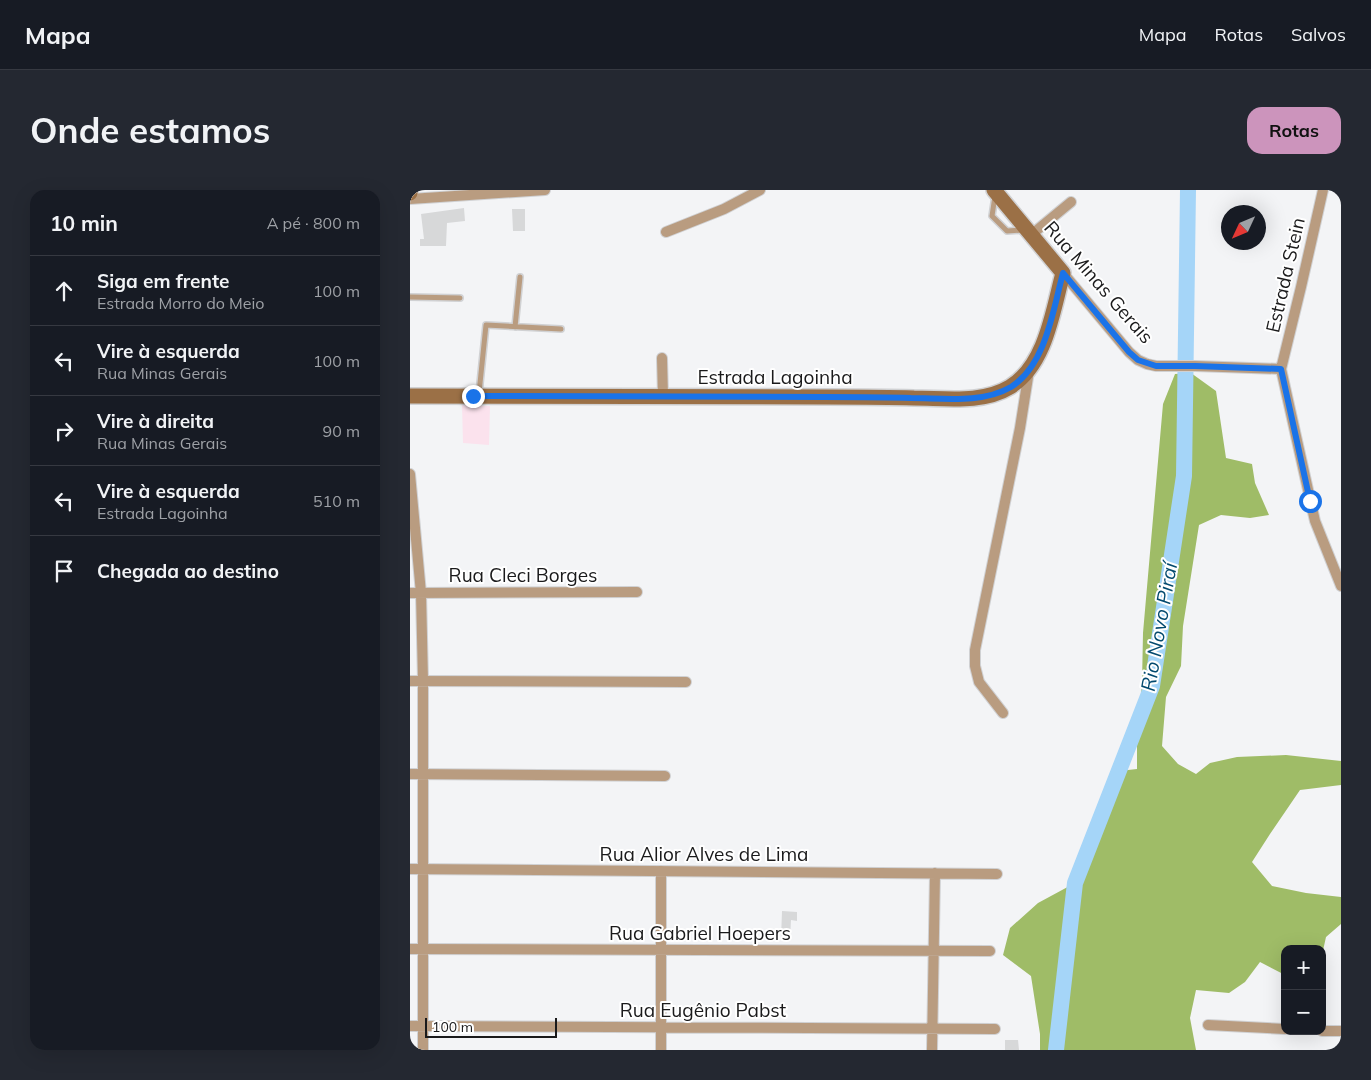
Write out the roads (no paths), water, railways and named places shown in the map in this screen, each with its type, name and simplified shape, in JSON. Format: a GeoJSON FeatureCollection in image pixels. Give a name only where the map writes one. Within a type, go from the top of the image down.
{"type":"FeatureCollection","features":[{"type":"Feature","properties":{"kind":"main road","name":"Rua Minas Gerais"},"geometry":{"type":"LineString","coordinates":[[995,191],[1063,273]]}},
{"type":"Feature","properties":{"kind":"main road","name":"Estrada Lagoinha"},"geometry":{"type":"LineString","coordinates":[[410,396],[974,398],[997,393],[1010,387],[1029,370],[1040,351],[1050,323],[1063,273]]}},
{"type":"Feature","properties":{"kind":"street"},"geometry":{"type":"LineString","coordinates":[[410,199],[545,190]]}},
{"type":"Feature","properties":{"kind":"street"},"geometry":{"type":"LineString","coordinates":[[666,232],[724,208],[760,190]]}},
{"type":"Feature","properties":{"kind":"street","name":"Estrada Stein"},"geometry":{"type":"LineString","coordinates":[[1281,369],[1323,190]]}},
{"type":"Feature","properties":{"kind":"street"},"geometry":{"type":"LineString","coordinates":[[1029,232],[1071,202]]}},
{"type":"Feature","properties":{"kind":"street","name":"Rua Minas Gerais"},"geometry":{"type":"LineString","coordinates":[[1063,273],[1129,352],[1138,360],[1156,366],[1281,369]]}},
{"type":"Feature","properties":{"kind":"street"},"geometry":{"type":"LineString","coordinates":[[662,358],[662,397]]}},
{"type":"Feature","properties":{"kind":"street"},"geometry":{"type":"LineString","coordinates":[[1281,369],[1315,521],[1341,586]]}},
{"type":"Feature","properties":{"kind":"street"},"geometry":{"type":"LineString","coordinates":[[1003,713],[979,682],[975,666],[975,650],[1021,420],[1029,370]]}},
{"type":"Feature","properties":{"kind":"street"},"geometry":{"type":"LineString","coordinates":[[410,474],[415,593],[423,681],[423,1050]]}},
{"type":"Feature","properties":{"kind":"street","name":"Rua Cleci Borges"},"geometry":{"type":"LineString","coordinates":[[415,593],[637,592]]}},
{"type":"Feature","properties":{"kind":"street"},"geometry":{"type":"LineString","coordinates":[[410,680],[686,682]]}},
{"type":"Feature","properties":{"kind":"street"},"geometry":{"type":"LineString","coordinates":[[410,774],[665,776]]}},
{"type":"Feature","properties":{"kind":"street","name":"Rua Alior Alves de Lima"},"geometry":{"type":"LineString","coordinates":[[410,869],[997,874]]}},
{"type":"Feature","properties":{"kind":"street"},"geometry":{"type":"LineString","coordinates":[[660,871],[661,1050]]}},
{"type":"Feature","properties":{"kind":"street"},"geometry":{"type":"LineString","coordinates":[[932,1050],[935,873]]}},
{"type":"Feature","properties":{"kind":"street","name":"Rua Gabriel Hoepers"},"geometry":{"type":"LineString","coordinates":[[410,949],[990,951]]}},
{"type":"Feature","properties":{"kind":"street"},"geometry":{"type":"LineString","coordinates":[[1208,1025],[1281,1029]]}},
{"type":"Feature","properties":{"kind":"street","name":"Rua Eugênio Pabst"},"geometry":{"type":"LineString","coordinates":[[410,1026],[995,1029]]}},
{"type":"Feature","properties":{"kind":"street"},"geometry":{"type":"LineString","coordinates":[[1326,1031],[1341,1032]]}},
{"type":"Feature","properties":{"kind":"lane"},"geometry":{"type":"LineString","coordinates":[[515,326],[520,277]]}},
{"type":"Feature","properties":{"kind":"lane"},"geometry":{"type":"LineString","coordinates":[[410,297],[460,298]]}},
{"type":"Feature","properties":{"kind":"lane"},"geometry":{"type":"LineString","coordinates":[[479,396],[486,325],[560,329]]}},
{"type":"Feature","properties":{"kind":"waterway","name":"Rio Novo Piraí"},"geometry":{"type":"LineString","coordinates":[[1056,1050],[1075,883],[1152,686],[1184,476],[1188,190]]}}]}
